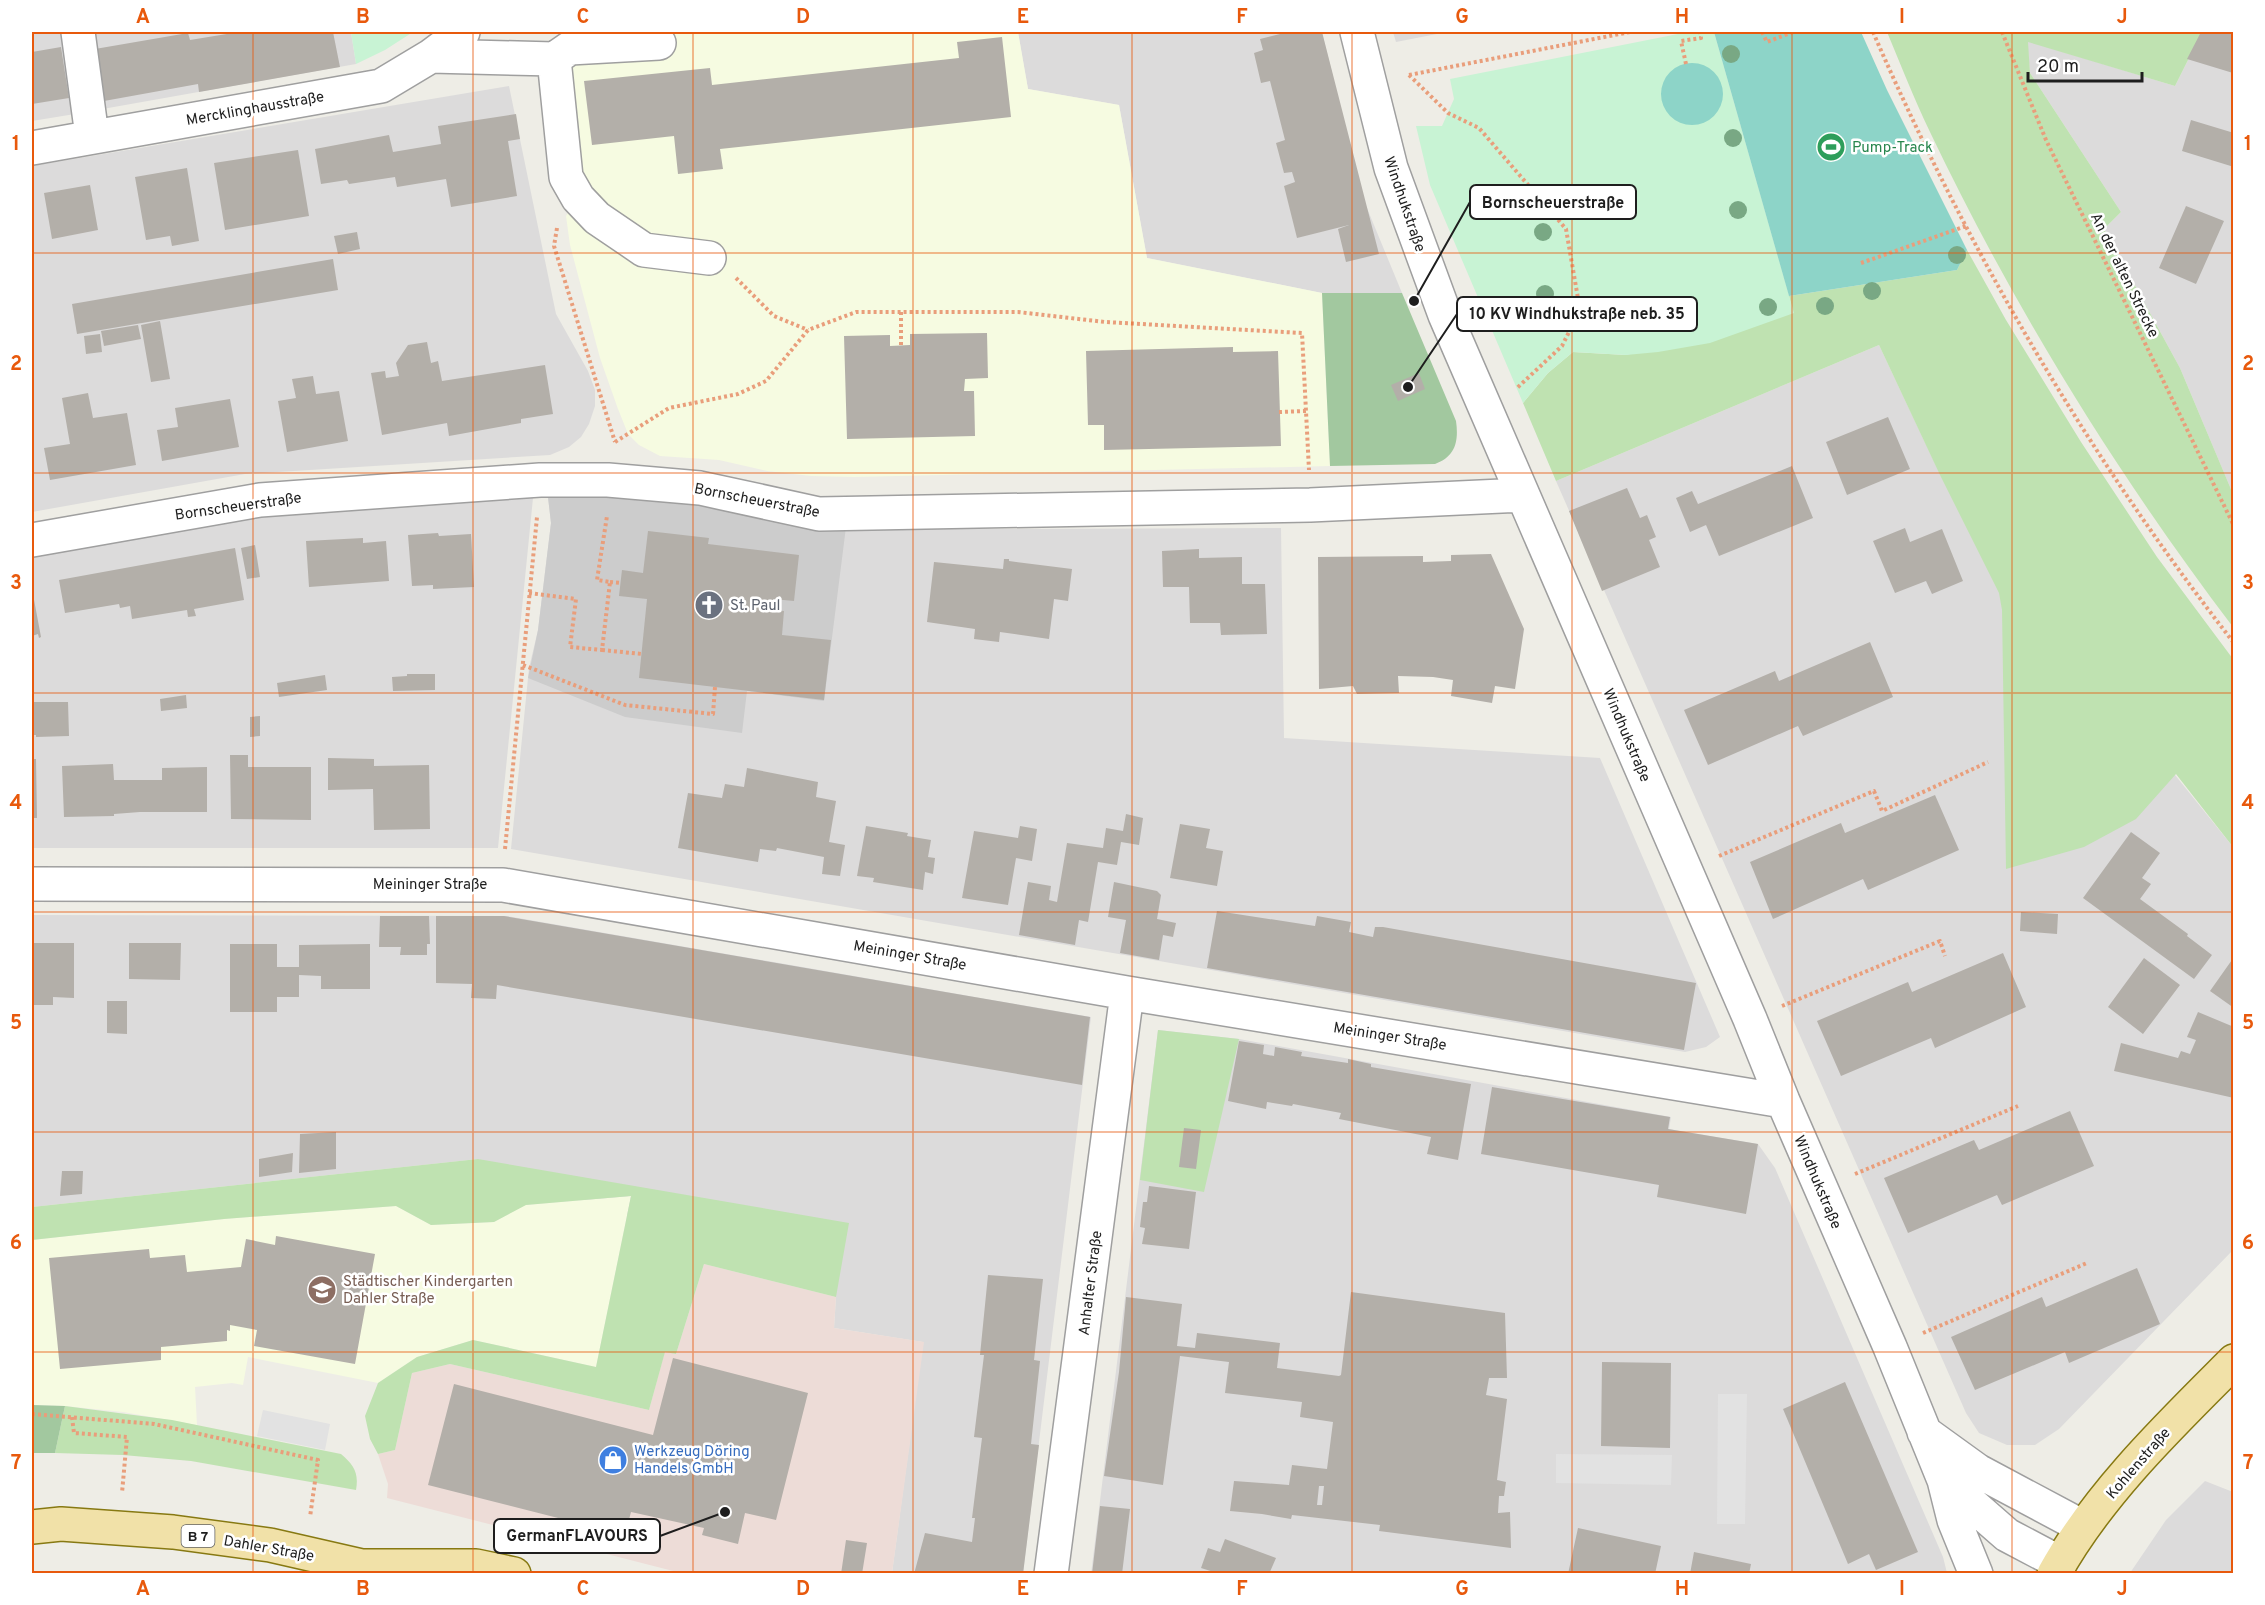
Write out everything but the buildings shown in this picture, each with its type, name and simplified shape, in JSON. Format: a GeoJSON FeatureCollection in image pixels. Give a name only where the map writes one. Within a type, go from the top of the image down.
{"type":"FeatureCollection","features":[{"type":"Feature","properties":{"kind":"main road","name":"Kohlenstraße"},"geometry":{"type":"LineString","coordinates":[[2057,1568],[2083,1527],[2180,1416],[2234,1361]]}},
{"type":"Feature","properties":{"kind":"main road","name":"Dahler Straße"},"geometry":{"type":"LineString","coordinates":[[32,1527],[61,1524],[172,1532],[270,1545],[370,1570],[476,1566],[514,1574]]}},
{"type":"Feature","properties":{"kind":"street"},"geometry":{"type":"LineString","coordinates":[[78,32],[92,136]]}},
{"type":"Feature","properties":{"kind":"street","name":"Mercklinghausstraße"},"geometry":{"type":"LineString","coordinates":[[32,148],[381,86],[431,56],[463,32]]}},
{"type":"Feature","properties":{"kind":"street","name":"Windhukstraße"},"geometry":{"type":"LineString","coordinates":[[1357,32],[1391,168],[1445,315],[1890,1347],[1944,1480],[1954,1520],[1976,1574]]}},
{"type":"Feature","properties":{"kind":"street"},"geometry":{"type":"LineString","coordinates":[[431,56],[554,59],[570,48],[659,43]]}},
{"type":"Feature","properties":{"kind":"street"},"geometry":{"type":"LineString","coordinates":[[554,59],[566,177],[578,198],[597,218],[645,250],[709,258]]}},
{"type":"Feature","properties":{"kind":"street","name":"Bornscheuerstraße"},"geometry":{"type":"LineString","coordinates":[[32,540],[260,500],[540,480],[630,481],[700,488],[819,514],[1310,505],[1523,495]]}},
{"type":"Feature","properties":{"kind":"street","name":"Meininger Straße"},"geometry":{"type":"LineString","coordinates":[[32,884],[502,885],[1127,993],[1783,1101]]}},
{"type":"Feature","properties":{"kind":"street","name":"Anhalter Straße"},"geometry":{"type":"LineString","coordinates":[[1051,1574],[1127,993]]}},
{"type":"Feature","properties":{"kind":"street"},"geometry":{"type":"LineString","coordinates":[[1923,1431],[1978,1471],[2083,1527]]}},
{"type":"Feature","properties":{"kind":"street","name":"Windhukstraße"},"geometry":{"type":"LineString","coordinates":[[1944,1480],[2007,1535],[2057,1568]]}},
{"type":"Feature","properties":{"kind":"path"},"geometry":{"type":"LineString","coordinates":[[1370,84],[1630,32]]}},
{"type":"Feature","properties":{"kind":"path"},"geometry":{"type":"LineString","coordinates":[[1686,64],[1681,41],[1701,38],[1700,32]]}},
{"type":"Feature","properties":{"kind":"path"},"geometry":{"type":"LineString","coordinates":[[1762,32],[1767,42],[1792,32]]}},
{"type":"Feature","properties":{"kind":"path"},"geometry":{"type":"LineString","coordinates":[[1872,32],[1965,226],[2013,313],[2082,427],[2167,552],[2234,643]]}},
{"type":"Feature","properties":{"kind":"path","name":"An der alten Strecke"},"geometry":{"type":"LineString","coordinates":[[2002,32],[2046,140],[2234,525]]}},
{"type":"Feature","properties":{"kind":"path"},"geometry":{"type":"LineString","coordinates":[[1409,75],[1448,113],[1479,128],[1566,229],[1580,310],[1563,346],[1519,387],[1484,405]]}},
{"type":"Feature","properties":{"kind":"path"},"geometry":{"type":"LineString","coordinates":[[566,177],[554,246],[615,442],[630,481]]}},
{"type":"Feature","properties":{"kind":"path"},"geometry":{"type":"LineString","coordinates":[[1861,263],[1965,226]]}},
{"type":"Feature","properties":{"kind":"path"},"geometry":{"type":"LineString","coordinates":[[709,258],[725,267],[774,316],[808,330]]}},
{"type":"Feature","properties":{"kind":"path"},"geometry":{"type":"LineString","coordinates":[[615,442],[669,408],[738,394],[766,381],[808,330],[856,312],[1018,312],[1105,322],[1302,333],[1308,463]]}},
{"type":"Feature","properties":{"kind":"path"},"geometry":{"type":"LineString","coordinates":[[901,312],[901,345]]}},
{"type":"Feature","properties":{"kind":"path"},"geometry":{"type":"LineString","coordinates":[[1280,412],[1306,411]]}},
{"type":"Feature","properties":{"kind":"path"},"geometry":{"type":"LineString","coordinates":[[505,850],[540,480]]}},
{"type":"Feature","properties":{"kind":"path"},"geometry":{"type":"LineString","coordinates":[[606,523],[597,580],[621,583]]}},
{"type":"Feature","properties":{"kind":"path"},"geometry":{"type":"LineString","coordinates":[[602,650],[610,582]]}},
{"type":"Feature","properties":{"kind":"path"},"geometry":{"type":"LineString","coordinates":[[529,593],[576,599],[570,647],[642,654]]}},
{"type":"Feature","properties":{"kind":"path"},"geometry":{"type":"LineString","coordinates":[[523,665],[625,705],[712,714],[715,687]]}},
{"type":"Feature","properties":{"kind":"path"},"geometry":{"type":"LineString","coordinates":[[1685,870],[1874,791],[1882,811],[1988,762]]}},
{"type":"Feature","properties":{"kind":"path"},"geometry":{"type":"LineString","coordinates":[[1750,1019],[1940,941],[1945,956]]}},
{"type":"Feature","properties":{"kind":"path"},"geometry":{"type":"LineString","coordinates":[[1821,1189],[2018,1106]]}},
{"type":"Feature","properties":{"kind":"path"},"geometry":{"type":"LineString","coordinates":[[1890,1347],[2087,1263]]}},
{"type":"Feature","properties":{"kind":"path"},"geometry":{"type":"LineString","coordinates":[[32,1414],[154,1424],[318,1460],[305,1554]]}},
{"type":"Feature","properties":{"kind":"path"},"geometry":{"type":"LineString","coordinates":[[72,1417],[74,1433],[127,1437],[119,1528]]}},
{"type":"Feature","properties":{"kind":"shaded area"},"geometry":{"type":"Polygon","coordinates":[[[32,32],[69,32],[81,113],[32,121],[32,32]]]}},
{"type":"Feature","properties":{"kind":"shaded area"},"geometry":{"type":"Polygon","coordinates":[[[86,32],[351,32],[356,64],[97,110],[86,32]]]}},
{"type":"Feature","properties":{"kind":"shaded area"},"geometry":{"type":"Polygon","coordinates":[[[570,32],[1018,32],[1028,89],[1119,105],[1147,258],[1322,293],[1330,466],[854,477],[811,476],[767,471],[719,460],[660,456],[639,445],[628,434],[600,358],[570,245],[566,216],[578,198],[570,32]]]}},
{"type":"Feature","properties":{"kind":"shaded area"},"geometry":{"type":"Polygon","coordinates":[[[1018,32],[1322,32],[1362,196],[1402,293],[1322,293],[1147,258],[1119,105],[1028,89],[1018,32]]]}},
{"type":"Feature","properties":{"kind":"shaded area"},"geometry":{"type":"Polygon","coordinates":[[[1393,32],[1447,32],[1396,42],[1393,32]]]}},
{"type":"Feature","properties":{"kind":"shaded area","name":"Pump-Track"},"geometry":{"type":"Polygon","coordinates":[[[1714,32],[1861,32],[1887,90],[1967,250],[1957,270],[1789,296],[1714,32]]]}},
{"type":"Feature","properties":{"kind":"shaded area"},"geometry":{"type":"Polygon","coordinates":[[[2202,32],[2233,32],[2233,494],[2180,368],[2104,229],[2121,212],[2030,73],[2027,41],[2175,86],[2202,32]]]}},
{"type":"Feature","properties":{"kind":"shaded area"},"geometry":{"type":"Polygon","coordinates":[[[1692,63],[1709,68],[1714,72],[1718,77],[1723,94],[1718,111],[1714,116],[1709,120],[1692,125],[1675,120],[1670,116],[1666,111],[1661,94],[1666,77],[1670,72],[1675,68],[1692,63]]]}},
{"type":"Feature","properties":{"kind":"shaded area"},"geometry":{"type":"Polygon","coordinates":[[[509,86],[556,314],[588,371],[595,390],[595,406],[589,424],[581,437],[569,447],[550,455],[245,474],[32,512],[32,166],[509,86]]]}},
{"type":"Feature","properties":{"kind":"shaded area"},"geometry":{"type":"Polygon","coordinates":[[[1879,345],[1940,474],[2047,616],[2233,847],[2233,1250],[2059,1429],[2035,1445],[2007,1445],[1979,1433],[1966,1413],[1556,481],[1879,345]]]}},
{"type":"Feature","properties":{"kind":"shaded area"},"geometry":{"type":"Polygon","coordinates":[[[623,494],[717,508],[792,526],[846,527],[824,701],[747,691],[742,733],[625,717],[528,678],[538,630],[551,523],[548,497],[623,494]]]}},
{"type":"Feature","properties":{"kind":"shaded area"},"geometry":{"type":"Polygon","coordinates":[[[548,497],[717,508],[792,526],[998,529],[1281,528],[1284,738],[1600,758],[1720,1037],[1706,1047],[1685,1052],[511,849],[529,668],[538,630],[551,523],[548,497]]]}},
{"type":"Feature","properties":{"kind":"shaded area"},"geometry":{"type":"Polygon","coordinates":[[[533,498],[498,848],[32,848],[32,555],[252,517],[533,498]]]}},
{"type":"Feature","properties":{"kind":"shaded area"},"geometry":{"type":"Polygon","coordinates":[[[32,915],[507,916],[1091,1017],[1023,1573],[892,1573],[923,1342],[834,1328],[836,1297],[478,1159],[32,1207],[32,915]]]}},
{"type":"Feature","properties":{"kind":"shaded area"},"geometry":{"type":"Polygon","coordinates":[[[1158,1030],[1239,1039],[1671,1117],[1669,1129],[1758,1144],[1775,1168],[1943,1557],[1947,1573],[1091,1574],[1158,1030]]]}},
{"type":"Feature","properties":{"kind":"shaded area","name":"Städtischer Kindergarten Dahler Straße"},"geometry":{"type":"Polygon","coordinates":[[[631,1196],[596,1367],[473,1340],[417,1357],[378,1383],[248,1357],[243,1385],[232,1383],[195,1387],[197,1425],[123,1412],[32,1405],[32,1240],[224,1219],[396,1206],[431,1225],[494,1222],[525,1205],[631,1196]]]}},
{"type":"Feature","properties":{"kind":"shaded area"},"geometry":{"type":"Polygon","coordinates":[[[704,1264],[836,1297],[834,1328],[924,1342],[892,1573],[681,1573],[387,1498],[388,1484],[378,1454],[395,1450],[412,1373],[450,1364],[649,1410],[665,1351],[676,1354],[704,1264]]]}},
{"type":"Feature","properties":{"kind":"shaded area"},"geometry":{"type":"Polygon","coordinates":[[[1718,1394],[1747,1394],[1745,1524],[1717,1524],[1718,1394]]]}},
{"type":"Feature","properties":{"kind":"shaded area"},"geometry":{"type":"Polygon","coordinates":[[[263,1410],[330,1424],[325,1450],[257,1436],[263,1410]]]}},
{"type":"Feature","properties":{"kind":"shaded area"},"geometry":{"type":"Polygon","coordinates":[[[1556,1454],[1672,1455],[1671,1485],[1556,1483],[1556,1454]]]}},
{"type":"Feature","properties":{"kind":"shaded area"},"geometry":{"type":"Polygon","coordinates":[[[2205,1481],[2233,1492],[2233,1573],[2130,1573],[2166,1520],[2205,1481]]]}},
{"type":"Feature","properties":{"kind":"green space"},"geometry":{"type":"Polygon","coordinates":[[[351,32],[413,32],[385,50],[356,64],[351,32]]]}},
{"type":"Feature","properties":{"kind":"green space"},"geometry":{"type":"Polygon","coordinates":[[[1688,32],[1714,32],[1794,313],[1710,343],[1626,355],[1573,352],[1548,373],[1523,403],[1430,185],[1416,126],[1442,126],[1454,99],[1450,79],[1688,32]]]}},
{"type":"Feature","properties":{"kind":"green space"},"geometry":{"type":"Polygon","coordinates":[[[1887,32],[2202,32],[2175,86],[2028,42],[2030,73],[2121,212],[2104,229],[2180,368],[2233,494],[2233,627],[2190,569],[2108,449],[2031,324],[1962,197],[1924,120],[1887,32]]]}},
{"type":"Feature","properties":{"kind":"green space"},"geometry":{"type":"Polygon","coordinates":[[[1967,250],[2006,320],[2081,442],[2157,557],[2233,659],[2233,847],[2176,774],[2136,819],[2084,847],[2006,869],[2002,610],[1999,593],[1879,345],[1556,481],[1523,403],[1548,373],[1573,352],[1626,355],[1793,313],[1789,296],[1957,270],[1967,250]]]}},
{"type":"Feature","properties":{"kind":"green space"},"geometry":{"type":"Polygon","coordinates":[[[1322,293],[1402,293],[1456,421],[1457,436],[1454,448],[1442,461],[1435,464],[1330,466],[1322,293]]]}},
{"type":"Feature","properties":{"kind":"green space"},"geometry":{"type":"Polygon","coordinates":[[[1158,1030],[1239,1039],[1204,1192],[1140,1180],[1158,1030]]]}},
{"type":"Feature","properties":{"kind":"green space"},"geometry":{"type":"Polygon","coordinates":[[[478,1159],[849,1223],[836,1297],[704,1264],[676,1354],[665,1352],[649,1410],[450,1364],[412,1373],[395,1450],[378,1454],[370,1439],[365,1416],[378,1383],[417,1357],[473,1340],[596,1367],[631,1196],[526,1205],[494,1222],[431,1225],[396,1206],[224,1219],[32,1240],[32,1207],[478,1159]]]}},
{"type":"Feature","properties":{"kind":"green space"},"geometry":{"type":"Polygon","coordinates":[[[32,1405],[65,1406],[55,1453],[32,1453],[32,1405]]]}},
{"type":"Feature","properties":{"kind":"green space"},"geometry":{"type":"Polygon","coordinates":[[[65,1406],[172,1420],[341,1454],[354,1470],[357,1479],[356,1490],[191,1461],[123,1455],[55,1453],[65,1406]]]}},
{"type":"Feature","properties":{"kind":"place","name":"Pump-Track"},"geometry":{"type":"Point","coordinates":[1831,147]}},
{"type":"Feature","properties":{"kind":"place","name":"Bornscheuerstraße"},"geometry":{"type":"Point","coordinates":[1414,301]}},
{"type":"Feature","properties":{"kind":"place","name":"10 KV Windhukstraße neb. 35"},"geometry":{"type":"Point","coordinates":[1408,387]}},
{"type":"Feature","properties":{"kind":"place","name":"St. Paul"},"geometry":{"type":"Point","coordinates":[709,605]}},
{"type":"Feature","properties":{"kind":"place","name":"Städtischer Kindergarten Dahler Straße"},"geometry":{"type":"Point","coordinates":[322,1290]}},
{"type":"Feature","properties":{"kind":"place","name":"Werkzeug Döring Handels GmbH"},"geometry":{"type":"Point","coordinates":[613,1460]}},
{"type":"Feature","properties":{"kind":"place","name":"GermanFLAVOURS"},"geometry":{"type":"Point","coordinates":[725,1512]}}]}
